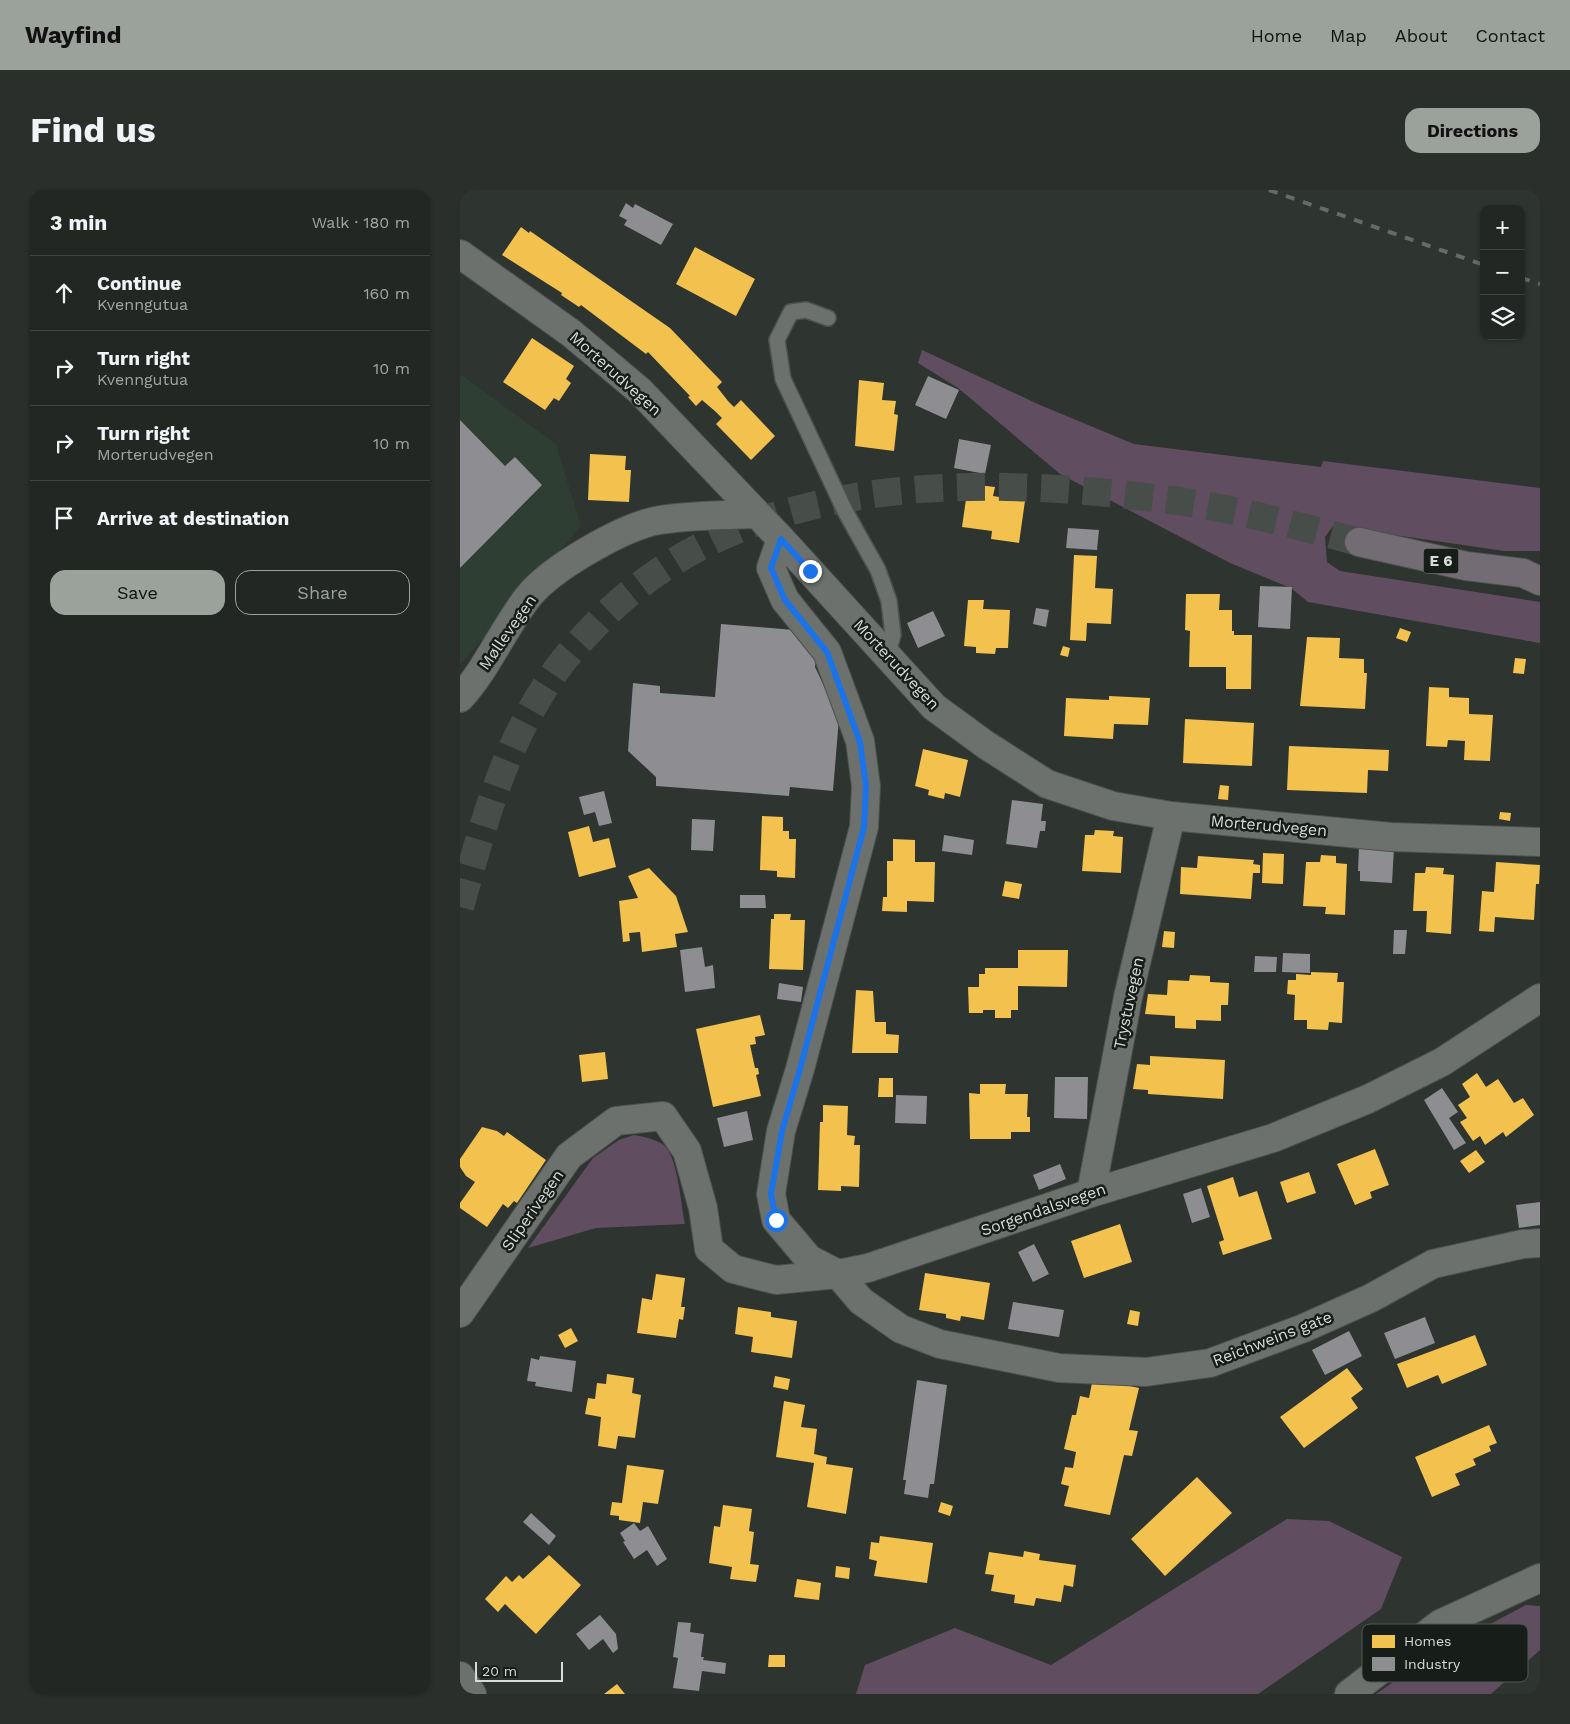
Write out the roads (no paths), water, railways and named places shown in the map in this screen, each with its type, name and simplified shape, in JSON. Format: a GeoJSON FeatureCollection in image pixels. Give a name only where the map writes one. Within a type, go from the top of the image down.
{"type":"FeatureCollection","features":[{"type":"Feature","properties":{"kind":"highway","name":"E 6"},"geometry":{"type":"LineString","coordinates":[[1359,542],[1466,566],[1534,574]]}},
{"type":"Feature","properties":{"kind":"street","name":"Morterudvegen"},"geometry":{"type":"LineString","coordinates":[[460,254],[571,333],[640,391],[717,471],[755,514],[781,539],[934,707],[986,745],[1035,777],[1048,784],[1113,806],[1171,816],[1391,837],[1540,842]]}},
{"type":"Feature","properties":{"kind":"street","name":"Møllevegen"},"geometry":{"type":"LineString","coordinates":[[460,698],[469,689],[501,636],[529,596],[569,562],[616,535],[658,520],[755,514]]}},
{"type":"Feature","properties":{"kind":"street"},"geometry":{"type":"LineString","coordinates":[[781,539],[771,568],[785,600],[827,652],[860,742],[866,786],[864,827],[806,1050],[782,1131],[771,1194],[776,1220],[809,1259],[838,1274]]}},
{"type":"Feature","properties":{"kind":"street","name":"Trystuvegen"},"geometry":{"type":"LineString","coordinates":[[1091,1193],[1128,996],[1171,816]]}},
{"type":"Feature","properties":{"kind":"street","name":"Sorgendalsvegen"},"geometry":{"type":"LineString","coordinates":[[616,1121],[663,1116],[687,1151],[703,1208],[709,1249],[734,1269],[776,1280],[838,1274],[868,1268],[1091,1193],[1273,1138],[1368,1099],[1442,1062],[1540,998]]}},
{"type":"Feature","properties":{"kind":"street","name":"Sliperivegen"},"geometry":{"type":"LineString","coordinates":[[460,1313],[569,1156],[616,1121]]}},
{"type":"Feature","properties":{"kind":"street","name":"Reichweins gate"},"geometry":{"type":"LineString","coordinates":[[838,1274],[861,1301],[901,1329],[940,1344],[1059,1368],[1146,1372],[1210,1363],[1304,1328],[1372,1298],[1433,1264],[1523,1244],[1540,1243]]}},
{"type":"Feature","properties":{"kind":"street"},"geometry":{"type":"LineString","coordinates":[[1440,1624],[1540,1578]]}},
{"type":"Feature","properties":{"kind":"street"},"geometry":{"type":"LineString","coordinates":[[1349,1694],[1365,1682]]}},
{"type":"Feature","properties":{"kind":"lane"},"geometry":{"type":"LineString","coordinates":[[828,318],[806,310],[791,312],[777,340],[783,379],[845,511],[878,570],[889,601],[893,635],[887,655]]}},
{"type":"Feature","properties":{"kind":"tunnel"},"geometry":{"type":"LineString","coordinates":[[460,907],[487,813],[509,755],[538,698],[557,669],[602,618],[662,569],[728,534],[799,509],[873,494],[950,488],[1027,488],[1103,492],[1200,504],[1359,542]]}},
{"type":"Feature","properties":{"kind":"railway"},"geometry":{"type":"LineString","coordinates":[[1269,190],[1480,264]]}},
{"type":"Feature","properties":{"kind":"railway"},"geometry":{"type":"LineString","coordinates":[[1525,279],[1540,284]]}}]}
